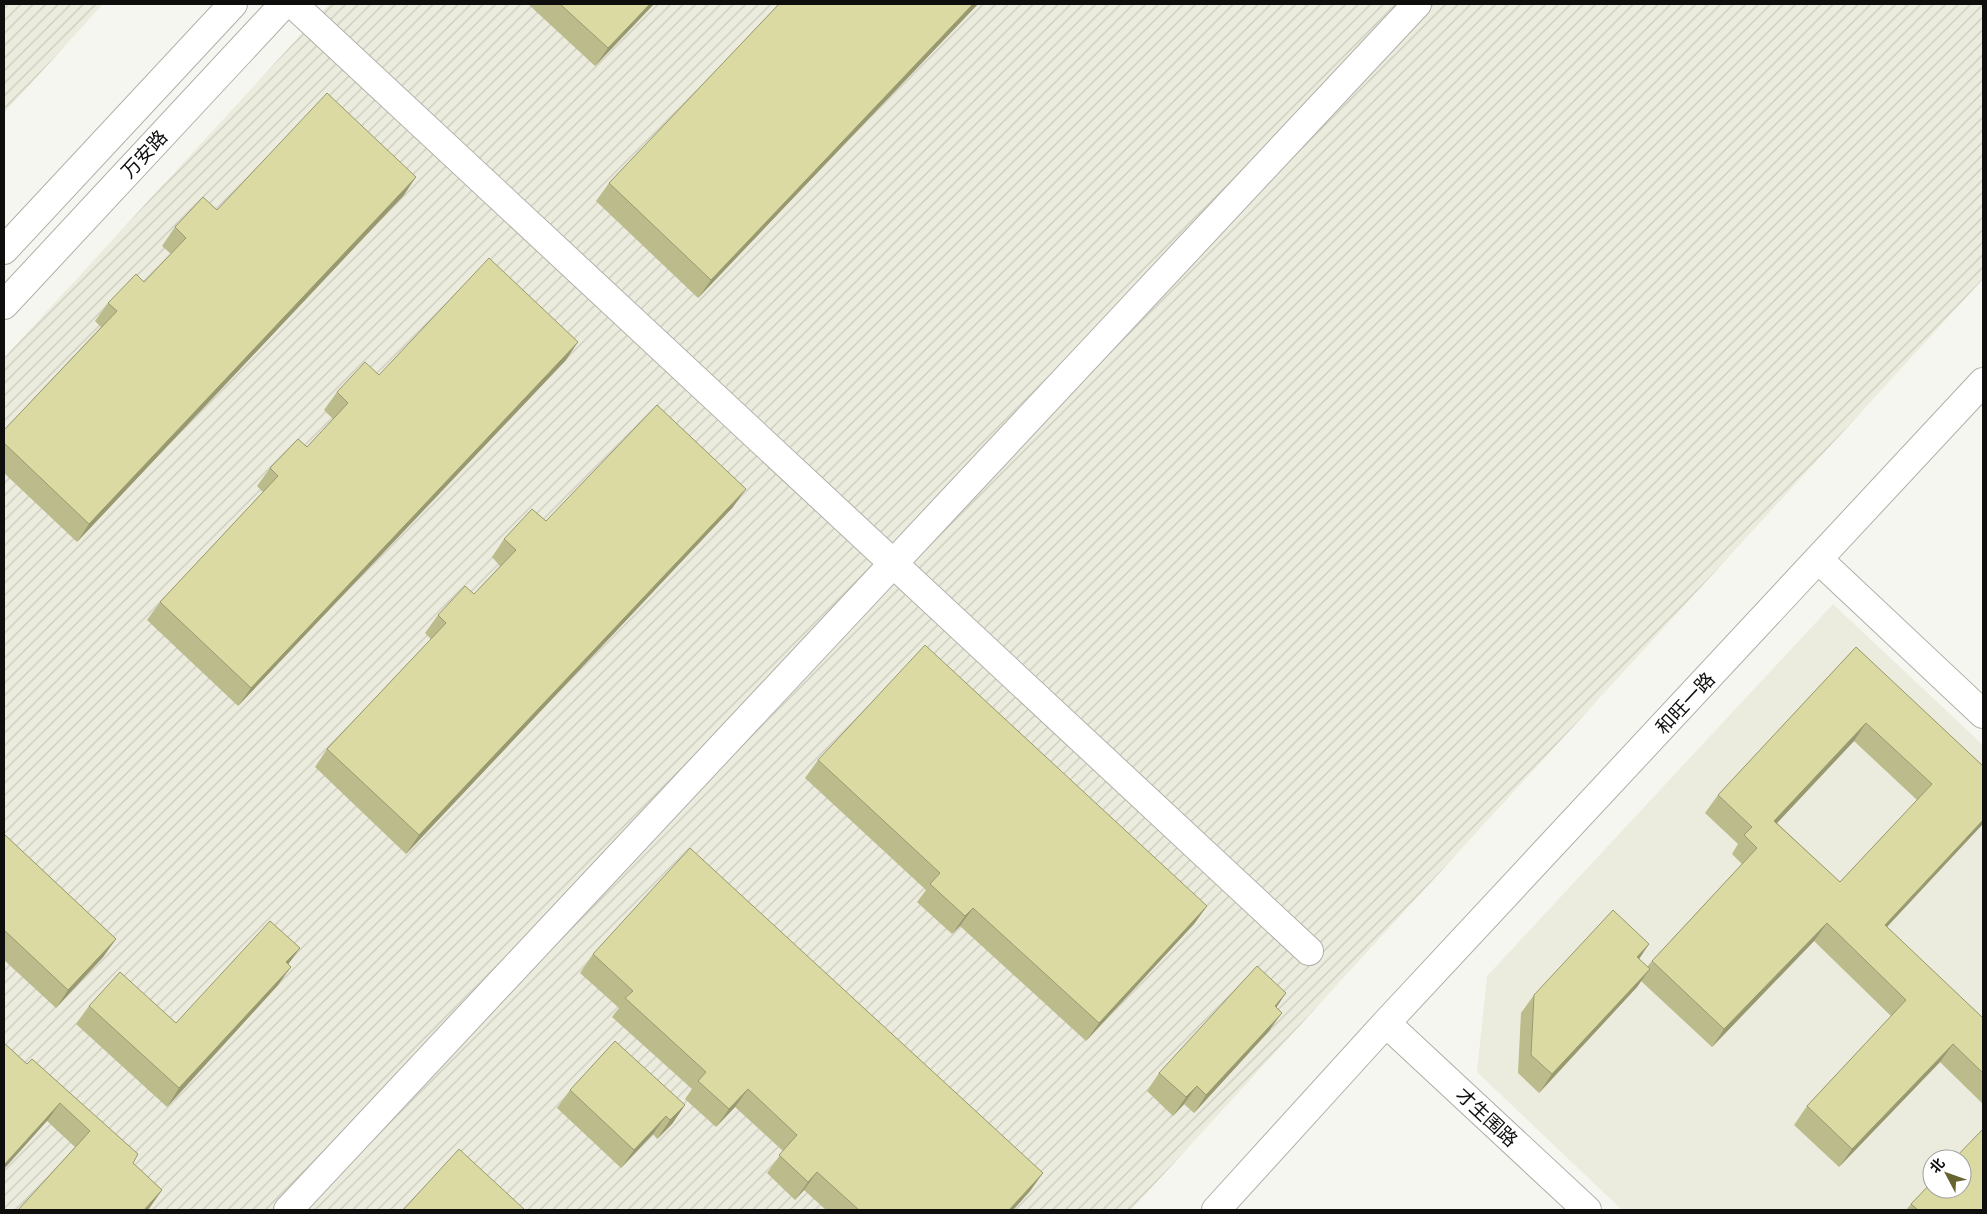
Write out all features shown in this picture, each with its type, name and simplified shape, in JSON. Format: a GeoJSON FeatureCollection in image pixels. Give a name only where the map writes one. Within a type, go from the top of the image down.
{"type":"FeatureCollection","features":[{"type":"Feature","properties":{"kind":"street","name":"万安路"},"geometry":{"type":"LineString","coordinates":[[4,250],[233,4]]}},
{"type":"Feature","properties":{"kind":"street","name":"万安路"},"geometry":{"type":"LineString","coordinates":[[4,305],[284,4]]}},
{"type":"Feature","properties":{"kind":"street"},"geometry":{"type":"LineString","coordinates":[[293,4],[1309,951]]}},
{"type":"Feature","properties":{"kind":"street"},"geometry":{"type":"LineString","coordinates":[[288,1210],[1417,4]]}},
{"type":"Feature","properties":{"kind":"street","name":"和旺一路"},"geometry":{"type":"LineString","coordinates":[[1216,1210],[1386,1023],[1983,382]]}},
{"type":"Feature","properties":{"kind":"street"},"geometry":{"type":"LineString","coordinates":[[1818,559],[1983,714]]}},
{"type":"Feature","properties":{"kind":"street","name":"才生围路"},"geometry":{"type":"LineString","coordinates":[[1386,1023],[1587,1210]]}},
{"type":"Feature","properties":{"kind":"shaded area"},"geometry":{"type":"Polygon","coordinates":[[[4,4],[103,4],[4,113],[4,4]]]}},
{"type":"Feature","properties":{"kind":"shaded area"},"geometry":{"type":"Polygon","coordinates":[[[329,4],[1983,4],[1983,279],[1131,1210],[4,1210],[4,358],[329,4]]]}},
{"type":"Feature","properties":{"kind":"shaded area"},"geometry":{"type":"Polygon","coordinates":[[[1833,604],[1983,745],[1983,1210],[1622,1210],[1477,1072],[1487,976],[1833,604]]]}},
{"type":"Feature","properties":{"kind":"building"},"geometry":{"type":"Polygon","coordinates":[[[560,4],[650,4],[608,48],[560,4]]]}},
{"type":"Feature","properties":{"kind":"building"},"geometry":{"type":"Polygon","coordinates":[[[779,4],[973,4],[711,280],[609,183],[779,4]]]}},
{"type":"Feature","properties":{"kind":"building"},"geometry":{"type":"Polygon","coordinates":[[[327,93],[416,177],[89,524],[4,443],[4,430],[117,311],[108,303],[136,274],[144,282],[186,238],[175,227],[203,197],[217,210],[327,93]]]}},
{"type":"Feature","properties":{"kind":"building"},"geometry":{"type":"Polygon","coordinates":[[[489,258],[578,342],[251,688],[160,602],[278,476],[270,468],[298,439],[307,447],[348,403],[337,392],[365,362],[379,375],[489,258]]]}},
{"type":"Feature","properties":{"kind":"building"},"geometry":{"type":"Polygon","coordinates":[[[657,405],[746,489],[419,835],[327,749],[446,623],[438,615],[465,586],[474,594],[516,550],[504,539],[532,509],[546,521],[657,405]]]}},
{"type":"Feature","properties":{"kind":"building"},"geometry":{"type":"Polygon","coordinates":[[[925,645],[1207,906],[1099,1023],[973,908],[965,916],[930,884],[940,873],[818,760],[925,645]]]}},
{"type":"Feature","properties":{"kind":"building"},"geometry":{"type":"Polygon","coordinates":[[[1856,647],[1983,766],[1983,820],[1885,925],[1983,1018],[1983,1073],[1953,1044],[1852,1149],[1807,1106],[1906,1000],[1827,923],[1724,1029],[1652,961],[1757,848],[1744,835],[1752,827],[1718,795],[1856,647]],[[1866,723],[1774,821],[1840,882],[1932,784],[1866,723]]]}},
{"type":"Feature","properties":{"kind":"building"},"geometry":{"type":"Polygon","coordinates":[[[4,834],[116,939],[68,990],[4,930],[4,834]]]}},
{"type":"Feature","properties":{"kind":"building"},"geometry":{"type":"Polygon","coordinates":[[[690,848],[1043,1173],[1009,1210],[859,1210],[817,1172],[808,1182],[779,1155],[797,1135],[748,1089],[729,1109],[698,1081],[706,1072],[625,998],[633,991],[593,954],[690,848]]]}},
{"type":"Feature","properties":{"kind":"building"},"geometry":{"type":"Polygon","coordinates":[[[1613,910],[1649,944],[1637,957],[1650,969],[1552,1074],[1531,1055],[1534,995],[1613,910]]]}},
{"type":"Feature","properties":{"kind":"building"},"geometry":{"type":"Polygon","coordinates":[[[270,921],[300,948],[286,962],[291,967],[179,1088],[89,1006],[120,972],[176,1023],[270,921]]]}},
{"type":"Feature","properties":{"kind":"building"},"geometry":{"type":"Polygon","coordinates":[[[1257,966],[1286,993],[1275,1006],[1282,1013],[1206,1095],[1197,1086],[1186,1097],[1159,1073],[1257,966]]]}},
{"type":"Feature","properties":{"kind":"building"},"geometry":{"type":"Polygon","coordinates":[[[615,1041],[685,1105],[670,1120],[666,1116],[634,1150],[570,1090],[615,1041]]]}},
{"type":"Feature","properties":{"kind":"building"},"geometry":{"type":"Polygon","coordinates":[[[4,1043],[27,1064],[32,1059],[138,1154],[133,1163],[162,1190],[144,1210],[18,1210],[90,1131],[60,1103],[4,1165],[4,1043]]]}},
{"type":"Feature","properties":{"kind":"building"},"geometry":{"type":"Polygon","coordinates":[[[1983,1129],[1983,1210],[1918,1210],[1911,1204],[1922,1192],[1922,1199],[1972,1199],[1972,1149],[1964,1149],[1983,1129]]]}},
{"type":"Feature","properties":{"kind":"building"},"geometry":{"type":"Polygon","coordinates":[[[459,1149],[525,1210],[403,1210],[459,1149]]]}}]}
